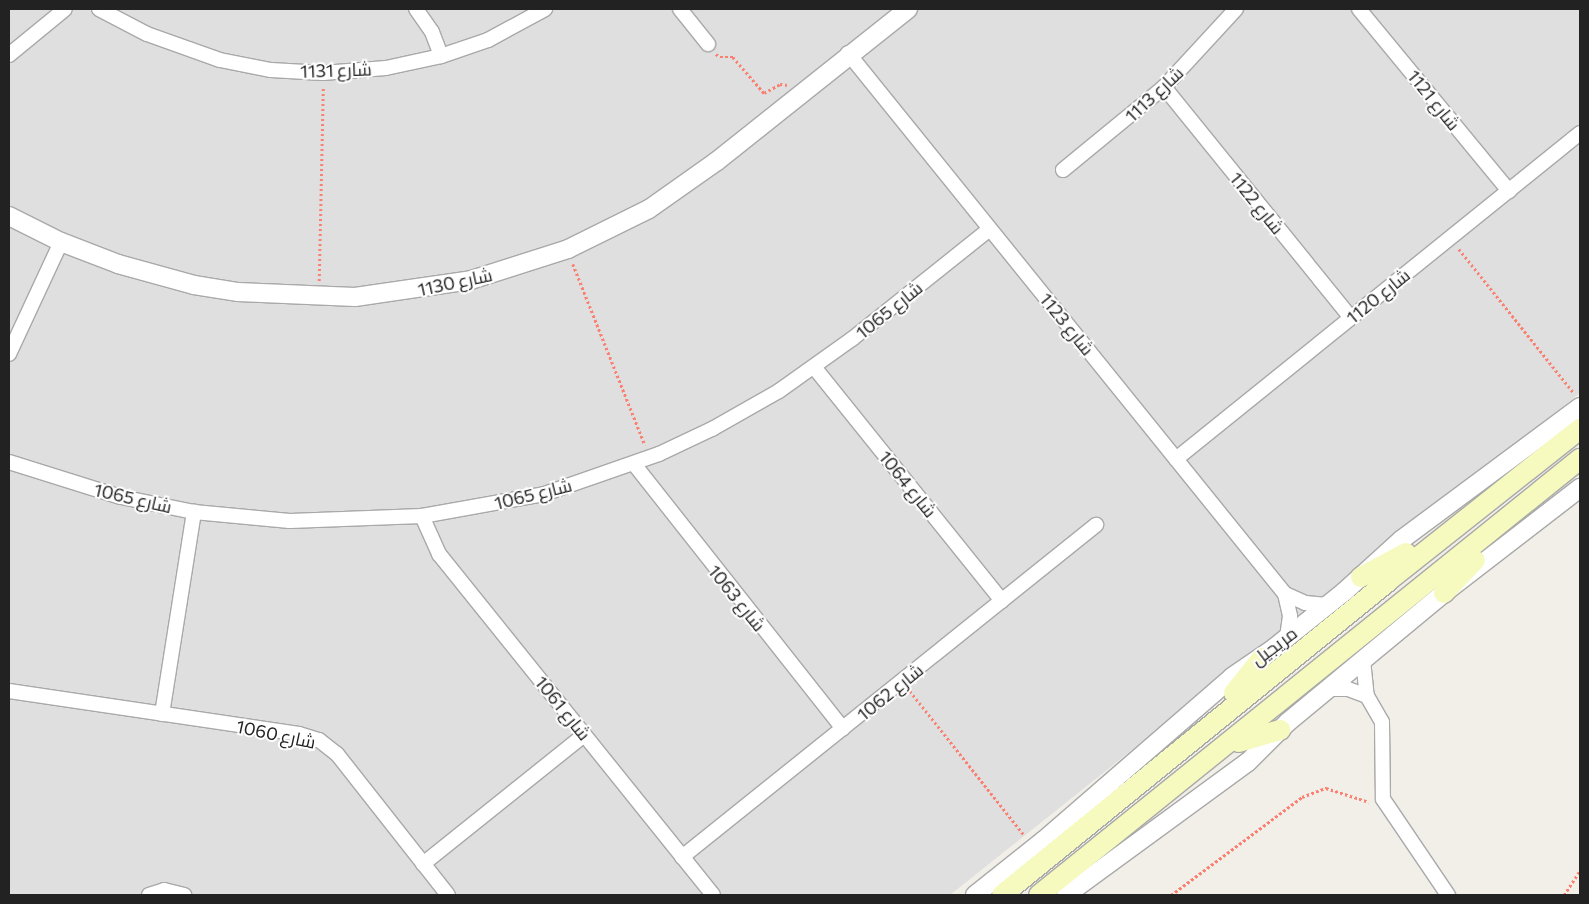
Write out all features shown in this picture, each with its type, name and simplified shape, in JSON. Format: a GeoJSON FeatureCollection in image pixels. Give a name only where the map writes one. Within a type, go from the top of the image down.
{"type":"FeatureCollection","features":[{"type":"Feature","properties":{"kind":"main road","name":"مريجيل"},"geometry":{"type":"LineString","coordinates":[[1002,895],[1175,753],[1580,429]]}},
{"type":"Feature","properties":{"kind":"main road"},"geometry":{"type":"LineString","coordinates":[[1039,895],[1230,744],[1580,459]]}},
{"type":"Feature","properties":{"kind":"main road"},"geometry":{"type":"LineString","coordinates":[[1444,594],[1473,561],[1580,470]]}},
{"type":"Feature","properties":{"kind":"main road"},"geometry":{"type":"LineString","coordinates":[[1361,577],[1405,554],[1528,471]]}},
{"type":"Feature","properties":{"kind":"main road"},"geometry":{"type":"LineString","coordinates":[[1175,753],[1237,690],[1262,658]]}},
{"type":"Feature","properties":{"kind":"main road"},"geometry":{"type":"LineString","coordinates":[[1230,744],[1280,730]]}},
{"type":"Feature","properties":{"kind":"street"},"geometry":{"type":"LineString","coordinates":[[9,55],[65,9]]}},
{"type":"Feature","properties":{"kind":"street","name":"شارع 1131"},"geometry":{"type":"LineString","coordinates":[[99,9],[171,44],[220,60],[271,70],[323,73],[386,68],[442,56],[488,40],[545,9]]}},
{"type":"Feature","properties":{"kind":"street"},"geometry":{"type":"LineString","coordinates":[[116,9],[124,22]]}},
{"type":"Feature","properties":{"kind":"street"},"geometry":{"type":"LineString","coordinates":[[416,9],[432,32],[442,56]]}},
{"type":"Feature","properties":{"kind":"street"},"geometry":{"type":"LineString","coordinates":[[680,9],[708,44]]}},
{"type":"Feature","properties":{"kind":"street","name":"شارع 1130"},"geometry":{"type":"LineString","coordinates":[[848,54],[858,38],[897,9]]}},
{"type":"Feature","properties":{"kind":"street","name":"شارع 1130"},"geometry":{"type":"LineString","coordinates":[[9,216],[60,242],[118,264],[194,285],[238,292],[319,298],[428,289],[508,270],[568,249],[614,228],[684,186],[848,54],[863,47],[908,9]]}},
{"type":"Feature","properties":{"kind":"street","name":"شارع 1113"},"geometry":{"type":"LineString","coordinates":[[1063,170],[1164,87],[1236,9]]}},
{"type":"Feature","properties":{"kind":"street","name":"شارع 1121"},"geometry":{"type":"LineString","coordinates":[[1359,9],[1509,191]]}},
{"type":"Feature","properties":{"kind":"street","name":"شارع 1123"},"geometry":{"type":"LineString","coordinates":[[848,54],[1285,594],[1305,604],[1328,605]]}},
{"type":"Feature","properties":{"kind":"street","name":"شارع 1122"},"geometry":{"type":"LineString","coordinates":[[1164,87],[1350,318]]}},
{"type":"Feature","properties":{"kind":"street","name":"شارع 1120"},"geometry":{"type":"LineString","coordinates":[[1176,459],[1580,133]]}},
{"type":"Feature","properties":{"kind":"street","name":"شارع 1065"},"geometry":{"type":"LineString","coordinates":[[9,462],[121,497],[194,512],[290,521],[422,516],[544,494],[650,458],[740,414],[814,367],[990,229]]}},
{"type":"Feature","properties":{"kind":"street"},"geometry":{"type":"LineString","coordinates":[[9,354],[60,242]]}},
{"type":"Feature","properties":{"kind":"street","name":"شارع 1064"},"geometry":{"type":"LineString","coordinates":[[814,367],[1002,602]]}},
{"type":"Feature","properties":{"kind":"street","name":"مريجيل"},"geometry":{"type":"LineString","coordinates":[[975,895],[1034,848],[1211,694],[1262,658],[1328,605],[1401,540],[1580,407]]}},
{"type":"Feature","properties":{"kind":"street","name":"شارع 1063"},"geometry":{"type":"LineString","coordinates":[[634,464],[843,729]]}},
{"type":"Feature","properties":{"kind":"street"},"geometry":{"type":"LineString","coordinates":[[1066,895],[1248,762],[1280,730],[1363,660],[1580,488]]}},
{"type":"Feature","properties":{"kind":"street"},"geometry":{"type":"LineString","coordinates":[[162,714],[194,512]]}},
{"type":"Feature","properties":{"kind":"street","name":"شارع 1061"},"geometry":{"type":"LineString","coordinates":[[422,516],[439,554],[713,895]]}},
{"type":"Feature","properties":{"kind":"street","name":"شارع 1062"},"geometry":{"type":"LineString","coordinates":[[682,857],[1096,525]]}},
{"type":"Feature","properties":{"kind":"street","name":"شارع 1123"},"geometry":{"type":"LineString","coordinates":[[1285,594],[1290,616],[1287,637]]}},
{"type":"Feature","properties":{"kind":"street"},"geometry":{"type":"LineString","coordinates":[[1363,660],[1367,696],[1382,722],[1380,780],[1387,807],[1448,895]]}},
{"type":"Feature","properties":{"kind":"street"},"geometry":{"type":"LineString","coordinates":[[1328,690],[1348,689],[1367,696]]}},
{"type":"Feature","properties":{"kind":"street","name":"شارع 1060"},"geometry":{"type":"LineString","coordinates":[[9,691],[319,740],[337,754],[448,895]]}},
{"type":"Feature","properties":{"kind":"street"},"geometry":{"type":"LineString","coordinates":[[423,864],[584,735]]}},
{"type":"Feature","properties":{"kind":"street"},"geometry":{"type":"LineString","coordinates":[[149,895],[164,890],[184,895]]}},
{"type":"Feature","properties":{"kind":"path"},"geometry":{"type":"LineString","coordinates":[[708,44],[720,57],[734,57],[762,92],[768,93],[784,83],[796,96]]}},
{"type":"Feature","properties":{"kind":"path"},"geometry":{"type":"LineString","coordinates":[[319,298],[323,73]]}},
{"type":"Feature","properties":{"kind":"path"},"geometry":{"type":"LineString","coordinates":[[1450,238],[1580,402]]}},
{"type":"Feature","properties":{"kind":"path"},"geometry":{"type":"LineString","coordinates":[[568,249],[650,458]]}},
{"type":"Feature","properties":{"kind":"path"},"geometry":{"type":"LineString","coordinates":[[902,682],[1034,848]]}},
{"type":"Feature","properties":{"kind":"path"},"geometry":{"type":"LineString","coordinates":[[1171,895],[1302,797],[1326,788],[1387,807]]}},
{"type":"Feature","properties":{"kind":"path"},"geometry":{"type":"LineString","coordinates":[[1564,895],[1580,870]]}},
{"type":"Feature","properties":{"kind":"shaded area"},"geometry":{"type":"Polygon","coordinates":[[[9,9],[1580,9],[1580,393],[950,895],[9,895],[9,9]]]}}]}
